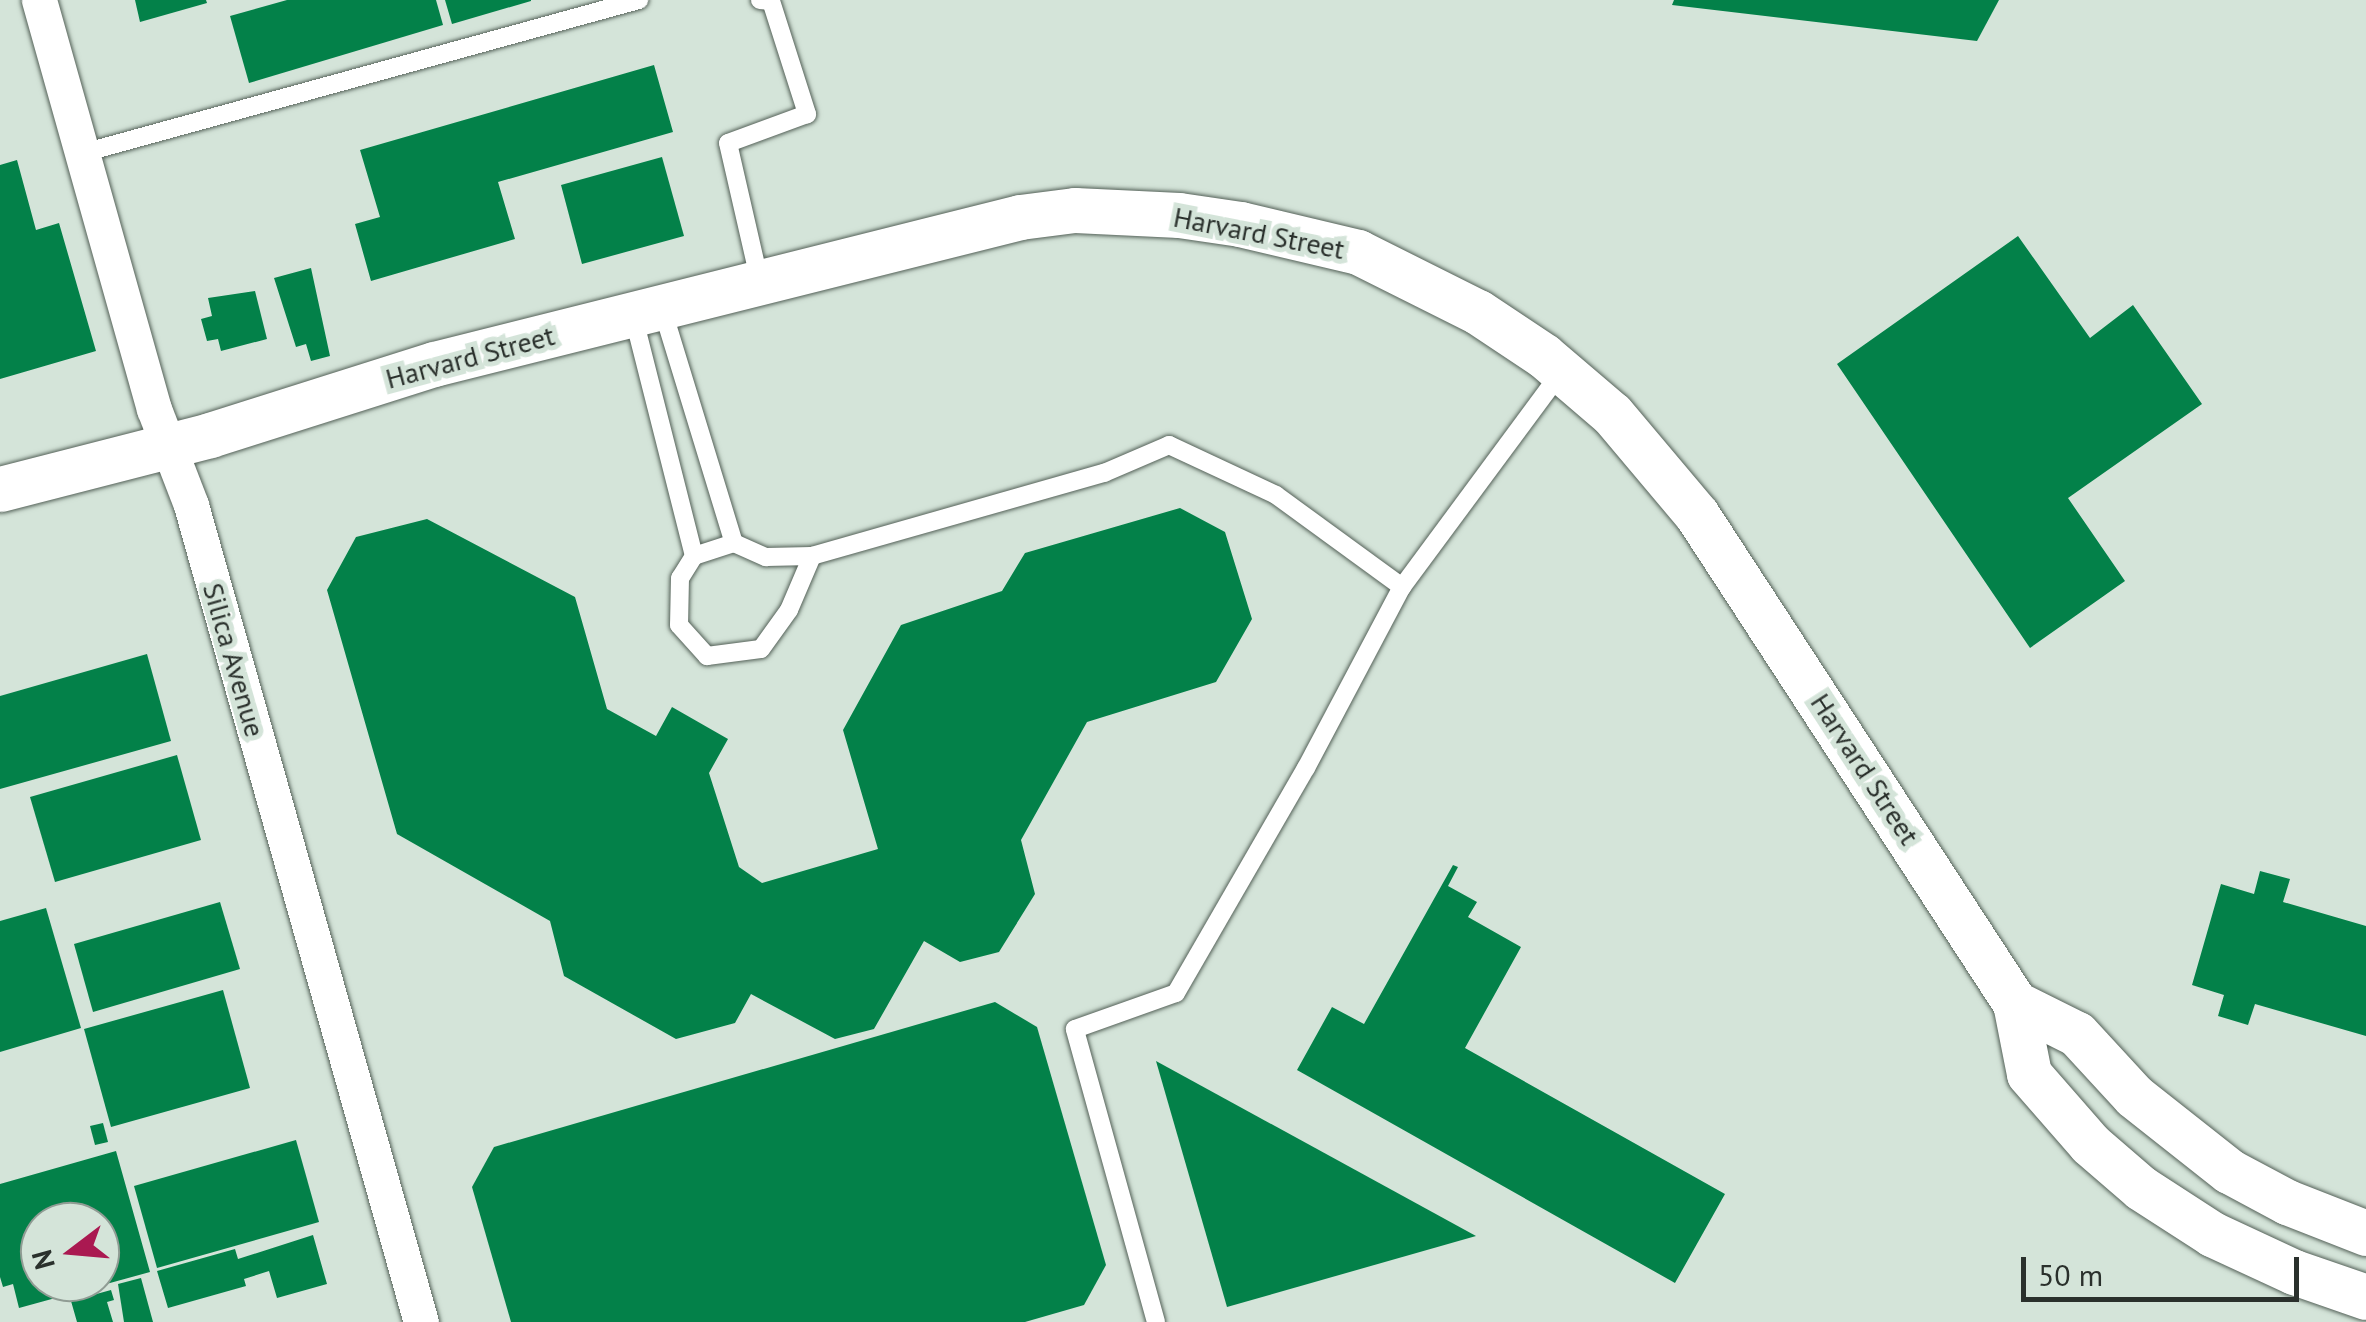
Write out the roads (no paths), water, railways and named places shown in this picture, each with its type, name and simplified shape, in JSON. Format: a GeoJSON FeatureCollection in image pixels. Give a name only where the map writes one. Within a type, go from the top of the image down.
{"type":"FeatureCollection","features":[{"type":"Feature","properties":{"kind":"street","name":"Silica Avenue"},"geometry":{"type":"LineString","coordinates":[[40,0],[168,445],[191,505],[422,1322]]}},
{"type":"Feature","properties":{"kind":"street","name":"Harvard Street"},"geometry":{"type":"LineString","coordinates":[[0,489],[168,445],[434,364],[760,284],[950,231],[1020,217],[1090,210],[1179,215],[1240,224],[1358,252],[1478,312],[1561,372],[1612,414],[1697,515],[2015,1003],[2030,1074],[2078,1132],[2117,1168],[2212,1234],[2294,1272],[2366,1297]]}},
{"type":"Feature","properties":{"kind":"street","name":"Harvard Street"},"geometry":{"type":"LineString","coordinates":[[2015,1003],[2076,1034],[2134,1096],[2229,1171],[2287,1202],[2366,1233]]}},
{"type":"Feature","properties":{"kind":"lane"},"geometry":{"type":"LineString","coordinates":[[83,154],[640,0]]}},
{"type":"Feature","properties":{"kind":"lane"},"geometry":{"type":"LineString","coordinates":[[760,0],[771,1],[807,114],[728,144],[760,284]]}},
{"type":"Feature","properties":{"kind":"lane"},"geometry":{"type":"LineString","coordinates":[[647,311],[734,543]]}},
{"type":"Feature","properties":{"kind":"lane"},"geometry":{"type":"LineString","coordinates":[[647,311],[694,556]]}},
{"type":"Feature","properties":{"kind":"lane"},"geometry":{"type":"LineString","coordinates":[[1156,1322],[1075,1029],[1176,993],[1306,768],[1402,588],[1561,372]]}},
{"type":"Feature","properties":{"kind":"lane"},"geometry":{"type":"LineString","coordinates":[[812,556],[790,610],[761,649],[708,656],[678,625],[680,578],[694,556],[734,543],[766,557],[812,556],[1104,473],[1169,445],[1276,495],[1402,588]]}}]}
